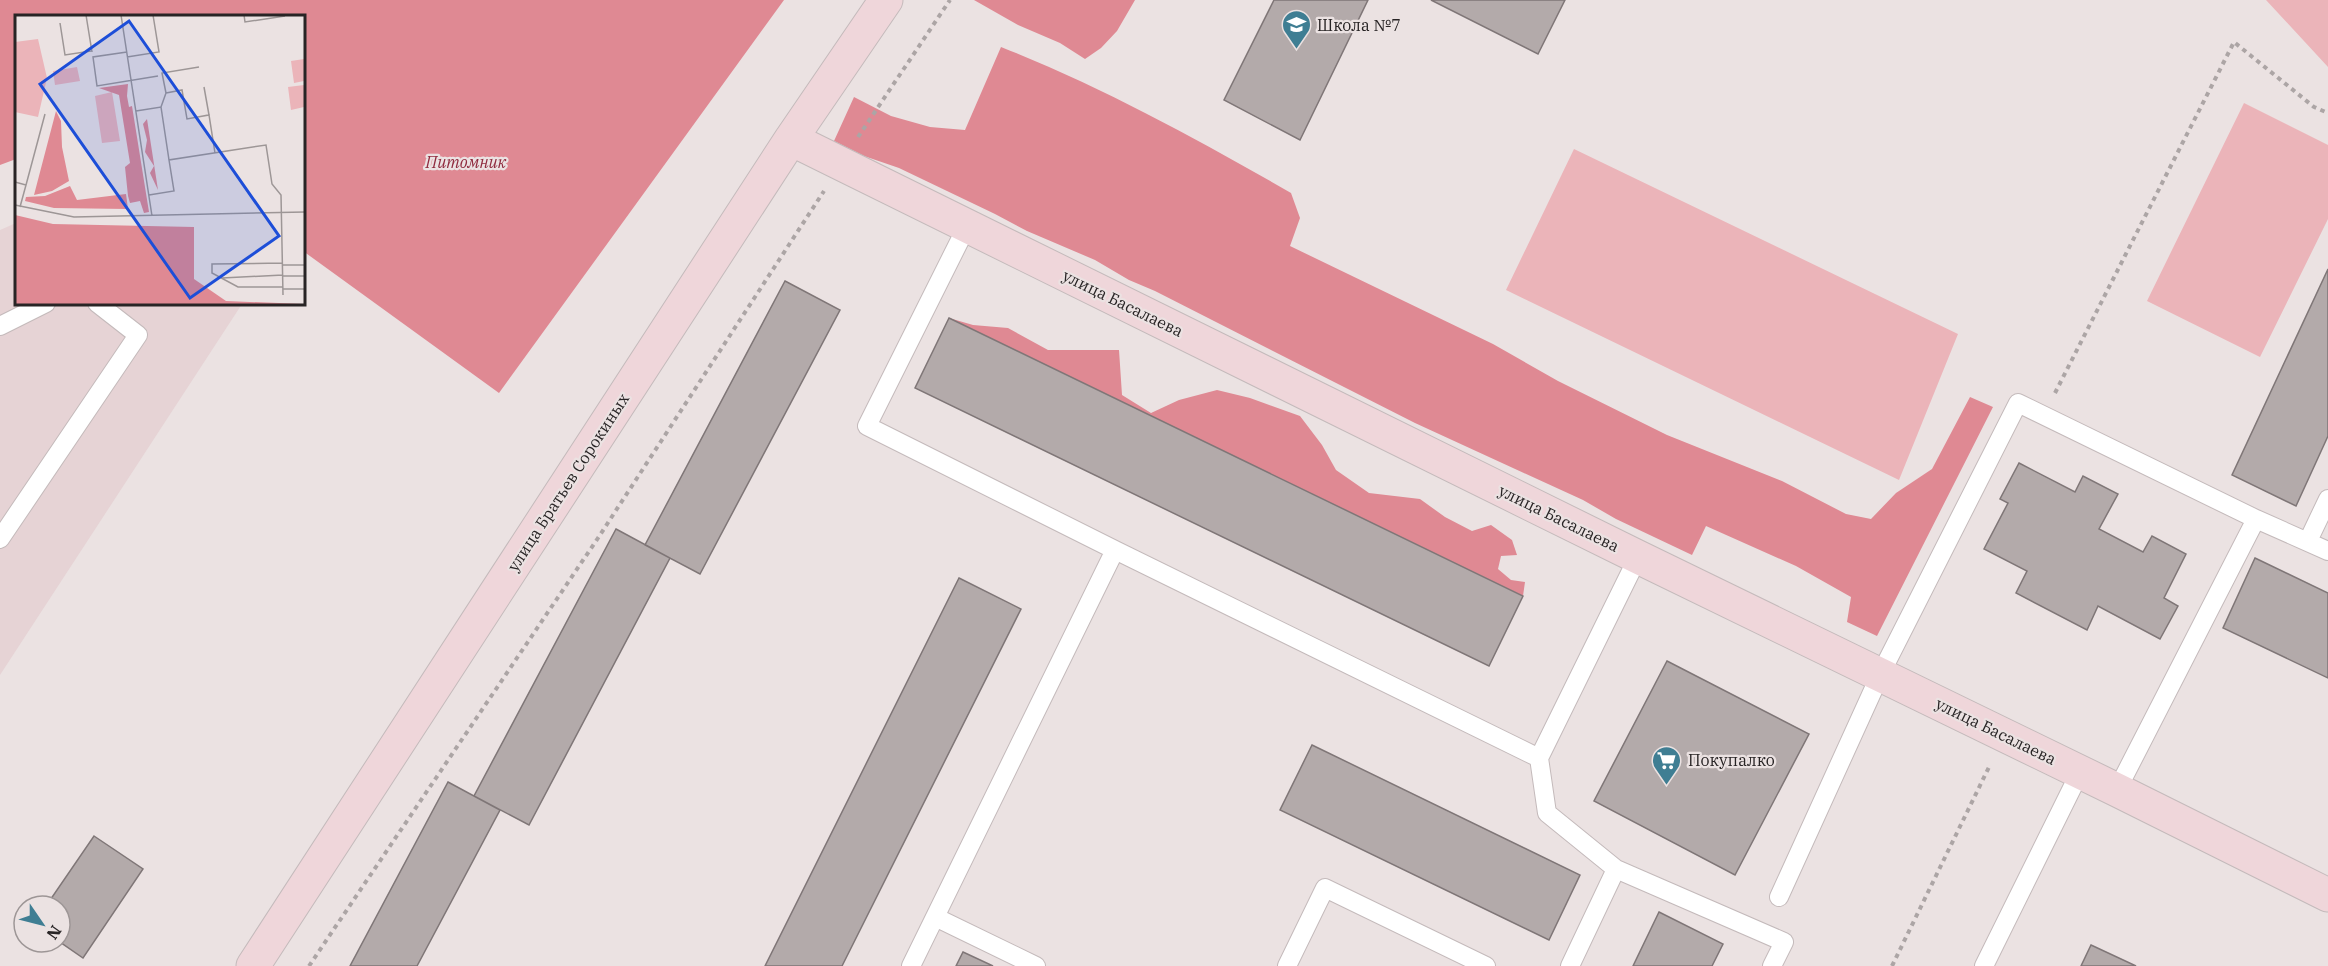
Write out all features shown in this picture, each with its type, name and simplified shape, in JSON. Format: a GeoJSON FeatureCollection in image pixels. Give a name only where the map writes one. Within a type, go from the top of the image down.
{"type":"FeatureCollection","features":[{"type":"Feature","properties":{"kind":"street","name":"улица Братьев Сорокиных"},"geometry":{"type":"LineString","coordinates":[[253,966],[791,140],[886,0]]}},
{"type":"Feature","properties":{"kind":"street","name":"улица Басалаева"},"geometry":{"type":"LineString","coordinates":[[791,140],[2328,895]]}},
{"type":"Feature","properties":{"kind":"lane"},"geometry":{"type":"LineString","coordinates":[[967,226],[867,426],[1539,758]]}},
{"type":"Feature","properties":{"kind":"lane"},"geometry":{"type":"LineString","coordinates":[[0,326],[44,304]]}},
{"type":"Feature","properties":{"kind":"lane"},"geometry":{"type":"LineString","coordinates":[[0,539],[138,335],[98,304]]}},
{"type":"Feature","properties":{"kind":"lane"},"geometry":{"type":"LineString","coordinates":[[1779,897],[1880,675],[2018,403],[2256,519],[2328,550]]}},
{"type":"Feature","properties":{"kind":"lane"},"geometry":{"type":"LineString","coordinates":[[2308,541],[2328,499]]}},
{"type":"Feature","properties":{"kind":"lane"},"geometry":{"type":"LineString","coordinates":[[2117,790],[2256,519]]}},
{"type":"Feature","properties":{"kind":"lane"},"geometry":{"type":"LineString","coordinates":[[911,966],[1115,550]]}},
{"type":"Feature","properties":{"kind":"lane"},"geometry":{"type":"LineString","coordinates":[[1638,557],[1539,758],[1547,813],[1616,869],[1784,942],[1772,966]]}},
{"type":"Feature","properties":{"kind":"lane"},"geometry":{"type":"LineString","coordinates":[[1984,966],[2080,772]]}},
{"type":"Feature","properties":{"kind":"lane"},"geometry":{"type":"LineString","coordinates":[[1570,966],[1616,869]]}},
{"type":"Feature","properties":{"kind":"lane"},"geometry":{"type":"LineString","coordinates":[[1287,966],[1325,888],[1486,966]]}},
{"type":"Feature","properties":{"kind":"lane"},"geometry":{"type":"LineString","coordinates":[[935,916],[1036,966]]}},
{"type":"Feature","properties":{"kind":"path"},"geometry":{"type":"LineString","coordinates":[[309,966],[598,538],[950,0]]}},
{"type":"Feature","properties":{"kind":"path"},"geometry":{"type":"LineString","coordinates":[[2043,415],[2234,42],[2314,107],[2328,113]]}},
{"type":"Feature","properties":{"kind":"path"},"geometry":{"type":"LineString","coordinates":[[1892,966],[1991,764]]}},
{"type":"Feature","properties":{"kind":"shaded area"},"geometry":{"type":"Polygon","coordinates":[[[2266,0],[2328,0],[2328,67],[2266,0]]]}},
{"type":"Feature","properties":{"kind":"shaded area"},"geometry":{"type":"Polygon","coordinates":[[[2244,103],[2328,145],[2328,219],[2260,357],[2147,301],[2244,103]]]}},
{"type":"Feature","properties":{"kind":"shaded area"},"geometry":{"type":"Polygon","coordinates":[[[1574,149],[1958,334],[1899,480],[1506,290],[1574,149]]]}},
{"type":"Feature","properties":{"kind":"shaded area"},"geometry":{"type":"Polygon","coordinates":[[[15,223],[15,304],[242,304],[0,675],[0,230],[15,223]]]}},
{"type":"Feature","properties":{"kind":"green space","name":"Питомник"},"geometry":{"type":"Polygon","coordinates":[[[0,0],[784,0],[499,393],[304,252],[304,15],[15,15],[15,159],[0,165],[0,0]]]}},
{"type":"Feature","properties":{"kind":"green space"},"geometry":{"type":"Polygon","coordinates":[[[974,0],[1135,0],[1117,31],[1101,48],[1085,59],[1060,43],[1018,25],[974,0]]]}},
{"type":"Feature","properties":{"kind":"green space"},"geometry":{"type":"Polygon","coordinates":[[[1001,47],[1076,79],[1149,115],[1291,193],[1300,218],[1290,246],[1493,344],[1558,381],[1667,435],[1782,481],[1846,514],[1871,519],[1896,493],[1932,469],[1970,397],[1993,407],[1877,636],[1847,622],[1851,597],[1796,566],[1706,526],[1692,555],[1616,519],[1583,500],[1415,423],[1129,280],[1095,260],[1027,231],[899,168],[864,156],[834,141],[854,97],[891,116],[930,127],[965,130],[1001,47]]]}},
{"type":"Feature","properties":{"kind":"green space"},"geometry":{"type":"Polygon","coordinates":[[[949,318],[973,325],[1008,328],[1048,350],[1119,350],[1122,395],[1151,413],[1179,400],[1217,390],[1250,398],[1300,416],[1322,445],[1336,470],[1369,493],[1420,499],[1445,517],[1472,531],[1491,525],[1512,540],[1517,555],[1501,556],[1498,569],[1511,580],[1525,582],[1523,596],[949,318]]]}},
{"type":"Feature","properties":{"kind":"building","name":"Школа №7"},"geometry":{"type":"Polygon","coordinates":[[[1274,0],[1368,0],[1300,140],[1224,100],[1274,0]]]}},
{"type":"Feature","properties":{"kind":"building","name":"Школа №7"},"geometry":{"type":"Polygon","coordinates":[[[1431,0],[1565,0],[1538,54],[1431,0]]]}},
{"type":"Feature","properties":{"kind":"building"},"geometry":{"type":"Polygon","coordinates":[[[2328,269],[2328,436],[2296,506],[2232,475],[2328,269]]]}},
{"type":"Feature","properties":{"kind":"building"},"geometry":{"type":"Polygon","coordinates":[[[785,281],[840,310],[700,574],[645,545],[785,281]]]}},
{"type":"Feature","properties":{"kind":"building"},"geometry":{"type":"Polygon","coordinates":[[[949,318],[1523,596],[1489,666],[915,388],[949,318]]]}},
{"type":"Feature","properties":{"kind":"building"},"geometry":{"type":"Polygon","coordinates":[[[2019,463],[2075,492],[2083,476],[2118,494],[2099,529],[2143,552],[2152,536],[2186,554],[2164,598],[2178,606],[2160,639],[2098,606],[2087,630],[2016,593],[2027,571],[1984,549],[2008,503],[2000,499],[2019,463]]]}},
{"type":"Feature","properties":{"kind":"building"},"geometry":{"type":"Polygon","coordinates":[[[616,529],[670,558],[529,825],[474,796],[616,529]]]}},
{"type":"Feature","properties":{"kind":"building"},"geometry":{"type":"Polygon","coordinates":[[[2255,558],[2328,593],[2328,678],[2223,628],[2255,558]]]}},
{"type":"Feature","properties":{"kind":"building"},"geometry":{"type":"Polygon","coordinates":[[[959,578],[1021,609],[842,966],[765,966],[959,578]]]}},
{"type":"Feature","properties":{"kind":"building"},"geometry":{"type":"Polygon","coordinates":[[[1667,661],[1809,734],[1735,875],[1594,801],[1667,661]]]}},
{"type":"Feature","properties":{"kind":"building"},"geometry":{"type":"Polygon","coordinates":[[[1312,745],[1580,875],[1549,940],[1280,810],[1312,745]]]}},
{"type":"Feature","properties":{"kind":"building"},"geometry":{"type":"Polygon","coordinates":[[[448,782],[500,810],[417,966],[350,966],[448,782]]]}},
{"type":"Feature","properties":{"kind":"building"},"geometry":{"type":"Polygon","coordinates":[[[94,836],[143,869],[83,958],[72,950],[72,894],[54,894],[94,836]]]}},
{"type":"Feature","properties":{"kind":"building"},"geometry":{"type":"Polygon","coordinates":[[[1659,912],[1723,944],[1712,966],[1633,966],[1659,912]]]}},
{"type":"Feature","properties":{"kind":"building"},"geometry":{"type":"Polygon","coordinates":[[[2091,945],[2136,966],[2081,966],[2091,945]]]}},
{"type":"Feature","properties":{"kind":"building"},"geometry":{"type":"Polygon","coordinates":[[[963,952],[993,966],[956,966],[963,952]]]}},
{"type":"Feature","properties":{"kind":"place","name":"Школа №7"},"geometry":{"type":"Point","coordinates":[1296,50]}},
{"type":"Feature","properties":{"kind":"place","name":"Покупалко"},"geometry":{"type":"Point","coordinates":[1667,786]}}]}
